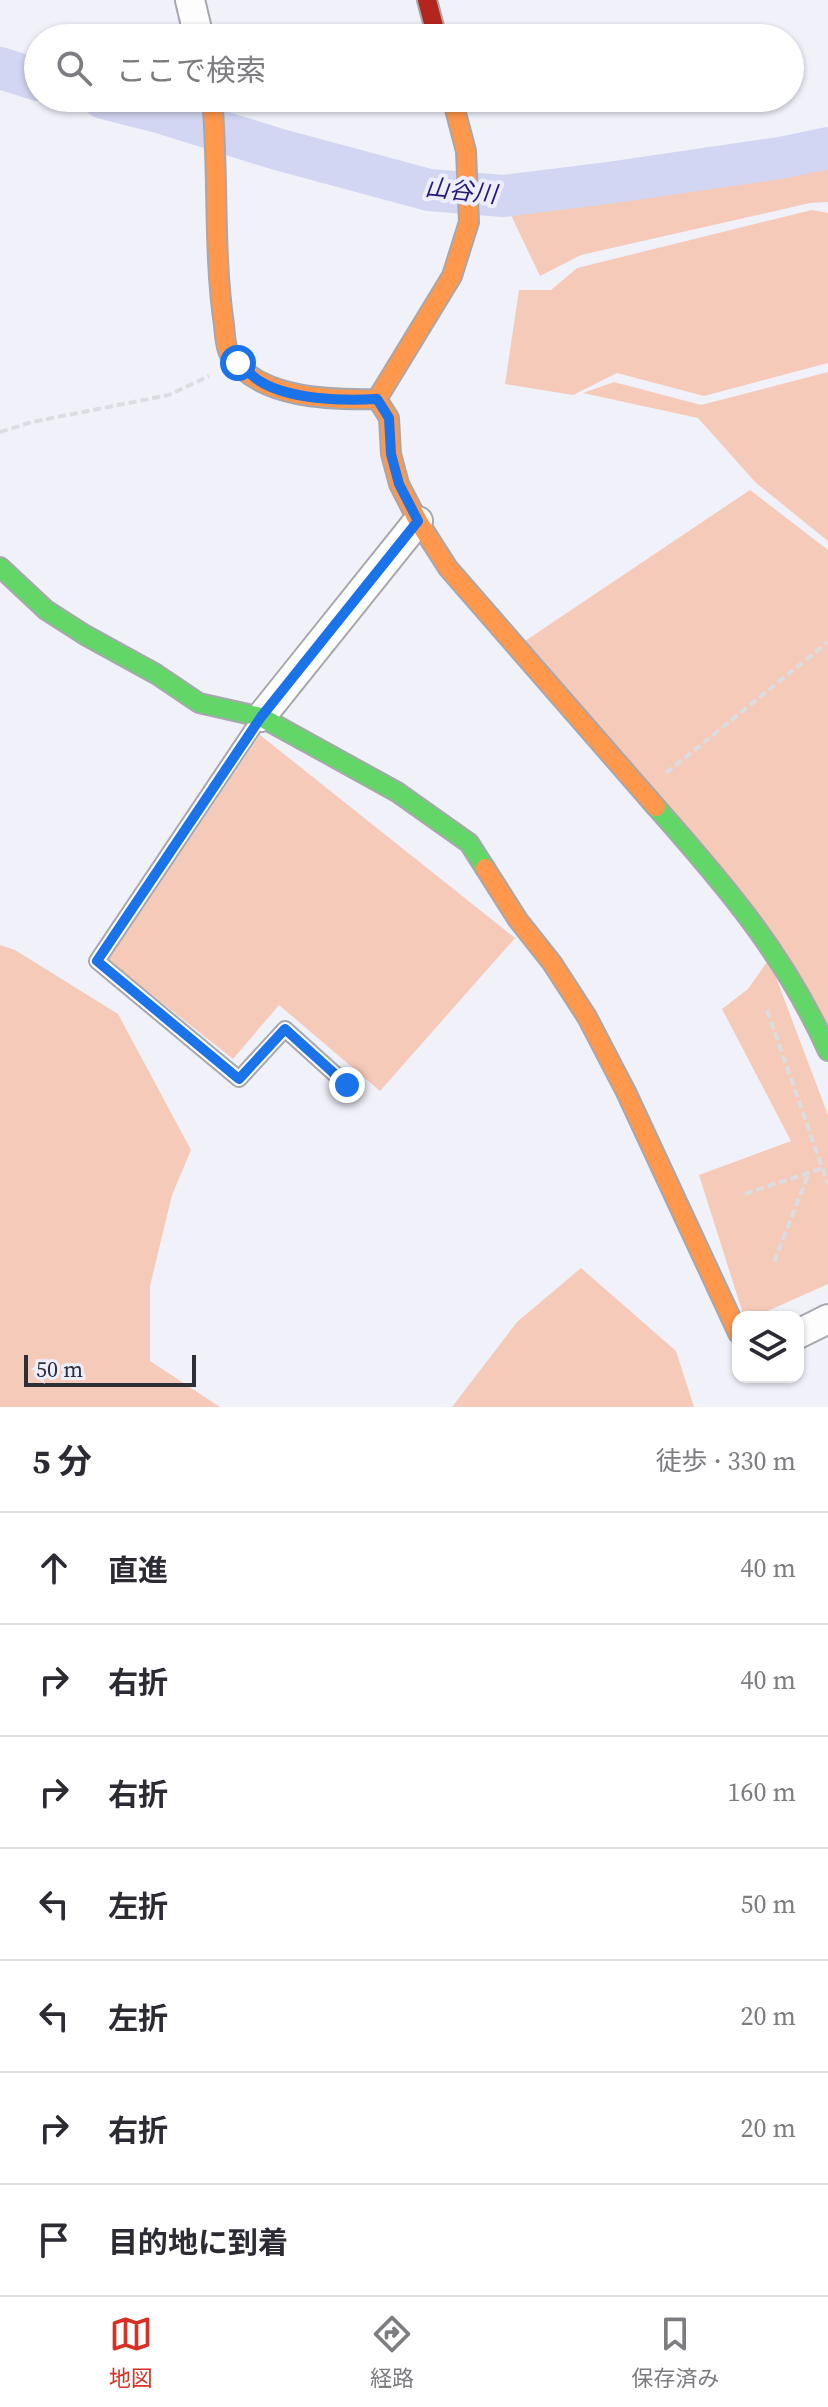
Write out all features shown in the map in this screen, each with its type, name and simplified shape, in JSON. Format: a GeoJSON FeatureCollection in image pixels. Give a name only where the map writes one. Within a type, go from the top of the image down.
{"type":"FeatureCollection","features":[{"type":"Feature","properties":{"kind":"street"},"geometry":{"type":"LineString","coordinates":[[190,0],[196,24]]}},
{"type":"Feature","properties":{"kind":"street"},"geometry":{"type":"LineString","coordinates":[[427,0],[433,24]]}},
{"type":"Feature","properties":{"kind":"street"},"geometry":{"type":"LineString","coordinates":[[213,112],[221,307],[229,353],[259,381],[293,393],[337,401],[377,399]]}},
{"type":"Feature","properties":{"kind":"street"},"geometry":{"type":"LineString","coordinates":[[377,399],[452,276],[469,222],[466,151],[456,112]]}},
{"type":"Feature","properties":{"kind":"street"},"geometry":{"type":"LineString","coordinates":[[377,399],[389,418],[391,454],[399,484],[448,568],[736,898],[818,1026],[828,1051]]}},
{"type":"Feature","properties":{"kind":"street"},"geometry":{"type":"LineString","coordinates":[[261,717],[418,521]]}},
{"type":"Feature","properties":{"kind":"street"},"geometry":{"type":"LineString","coordinates":[[0,567],[46,610],[156,674],[199,703],[261,717],[397,792],[469,843],[518,920],[552,963],[587,1017],[626,1092],[732,1320]]}},
{"type":"Feature","properties":{"kind":"street"},"geometry":{"type":"LineString","coordinates":[[804,1331],[828,1319]]}},
{"type":"Feature","properties":{"kind":"lane"},"geometry":{"type":"LineString","coordinates":[[261,717],[97,961],[239,1079],[285,1029],[347,1085]]}},
{"type":"Feature","properties":{"kind":"path"},"geometry":{"type":"LineString","coordinates":[[0,432],[32,422],[169,395],[238,363]]}},
{"type":"Feature","properties":{"kind":"path"},"geometry":{"type":"LineString","coordinates":[[642,792],[828,642]]}},
{"type":"Feature","properties":{"kind":"path"},"geometry":{"type":"LineString","coordinates":[[767,1010],[828,1184]]}},
{"type":"Feature","properties":{"kind":"path"},"geometry":{"type":"LineString","coordinates":[[745,1194],[823,1168]]}},
{"type":"Feature","properties":{"kind":"path"},"geometry":{"type":"LineString","coordinates":[[774,1262],[809,1173]]}},
{"type":"Feature","properties":{"kind":"shaded area"},"geometry":{"type":"Polygon","coordinates":[[[828,164],[828,202],[810,203],[581,255],[540,276],[507,207],[828,164]]]}},
{"type":"Feature","properties":{"kind":"shaded area"},"geometry":{"type":"Polygon","coordinates":[[[812,210],[828,213],[828,363],[704,396],[617,373],[573,395],[505,384],[519,290],[551,290],[577,268],[812,210]]]}},
{"type":"Feature","properties":{"kind":"shaded area"},"geometry":{"type":"Polygon","coordinates":[[[828,372],[828,541],[756,483],[698,418],[583,393],[614,382],[701,405],[828,372]]]}},
{"type":"Feature","properties":{"kind":"shaded area"},"geometry":{"type":"Polygon","coordinates":[[[750,490],[828,550],[828,1026],[525,641],[750,490]]]}},
{"type":"Feature","properties":{"kind":"shaded area"},"geometry":{"type":"Polygon","coordinates":[[[260,735],[515,938],[380,1091],[279,1005],[233,1059],[108,960],[260,735]]]}},
{"type":"Feature","properties":{"kind":"shaded area"},"geometry":{"type":"Polygon","coordinates":[[[0,945],[15,950],[118,1014],[191,1150],[172,1195],[150,1286],[150,1361],[220,1407],[0,1407],[0,945]]]}},
{"type":"Feature","properties":{"kind":"shaded area"},"geometry":{"type":"Polygon","coordinates":[[[769,959],[828,1115],[828,1284],[767,1311],[742,1311],[699,1175],[791,1141],[722,1009],[748,989],[769,959]]]}},
{"type":"Feature","properties":{"kind":"shaded area"},"geometry":{"type":"Polygon","coordinates":[[[581,1268],[676,1351],[694,1407],[452,1407],[517,1322],[581,1268]]]}},
{"type":"Feature","properties":{"kind":"waterway","name":"山谷川"},"geometry":{"type":"LineString","coordinates":[[0,68],[24,76]]}},
{"type":"Feature","properties":{"kind":"waterway","name":"山谷川"},"geometry":{"type":"LineString","coordinates":[[158,112],[277,149],[429,190],[503,196],[780,158],[828,148]]}},
{"type":"Feature","properties":{"kind":"traffic: fast"},"geometry":{"type":"LineString","coordinates":[[0,567],[46,610],[156,674],[199,703],[261,717],[397,792],[469,843],[485,868]]}},
{"type":"Feature","properties":{"kind":"traffic: fast"},"geometry":{"type":"LineString","coordinates":[[656,807],[752,922],[793,983],[828,1051]]}},
{"type":"Feature","properties":{"kind":"traffic: slow"},"geometry":{"type":"LineString","coordinates":[[213,112],[218,268],[230,355],[242,370],[277,389],[318,397],[377,399]]}},
{"type":"Feature","properties":{"kind":"traffic: slow"},"geometry":{"type":"LineString","coordinates":[[377,399],[452,276],[469,222],[466,151],[456,112]]}},
{"type":"Feature","properties":{"kind":"traffic: slow"},"geometry":{"type":"LineString","coordinates":[[377,399],[389,418],[391,454],[399,484],[448,568],[656,807]]}},
{"type":"Feature","properties":{"kind":"traffic: slow"},"geometry":{"type":"LineString","coordinates":[[485,868],[587,1017],[626,1092],[732,1320]]}},
{"type":"Feature","properties":{"kind":"traffic: jam"},"geometry":{"type":"LineString","coordinates":[[427,0],[433,24]]}},
{"type":"Feature","properties":{"kind":"route"},"geometry":{"type":"LineString","coordinates":[[238,363],[259,381],[293,393],[337,401],[377,399],[389,418],[391,454],[399,484],[418,521],[261,717],[97,961],[239,1079],[285,1029],[347,1085]]}}]}
